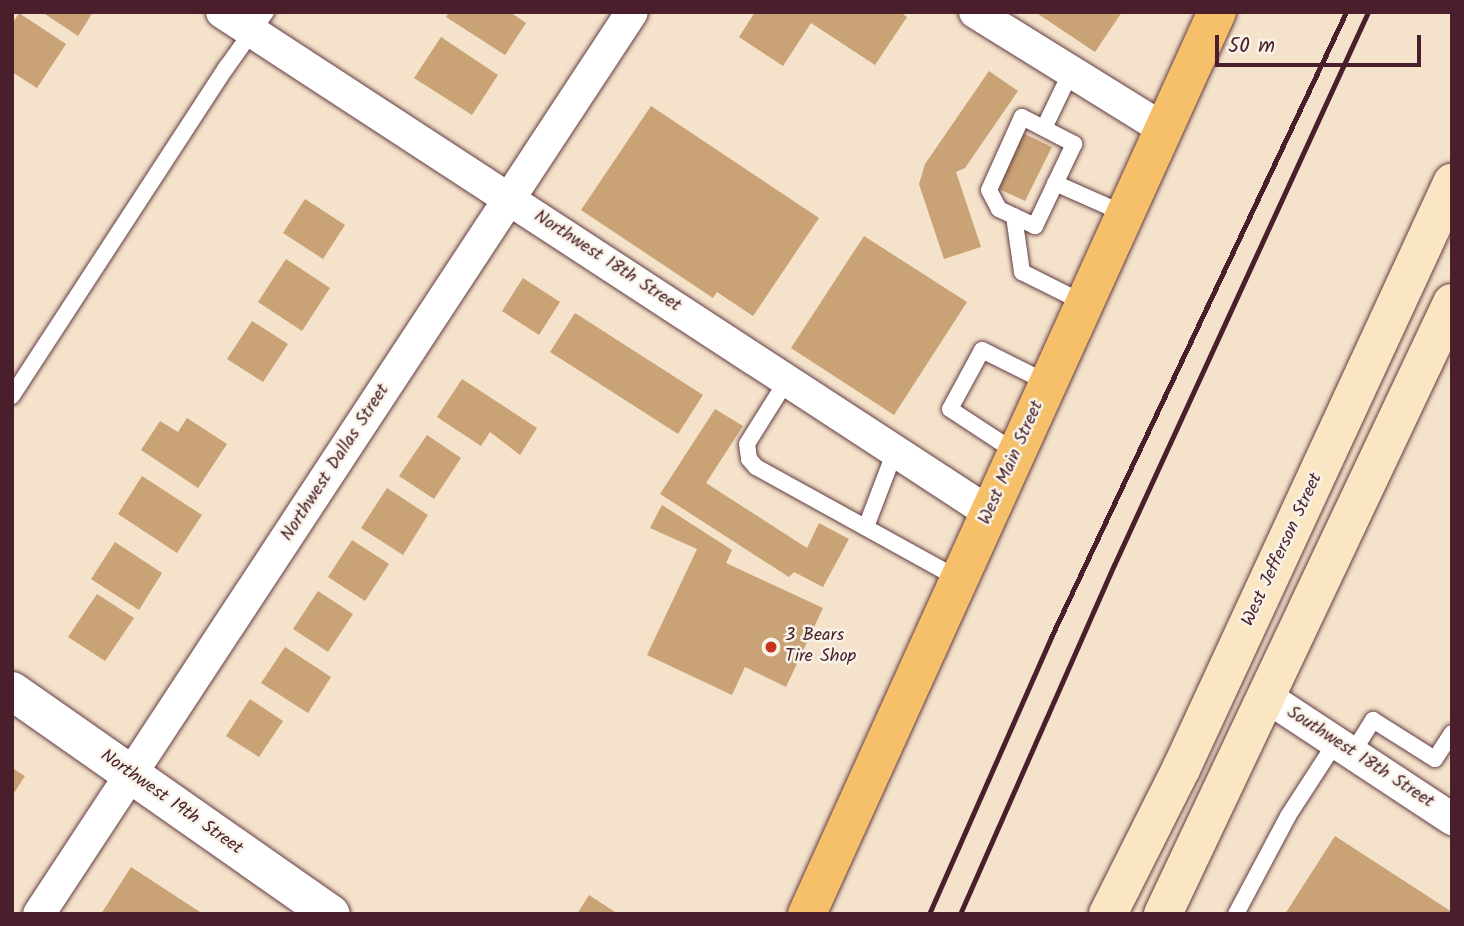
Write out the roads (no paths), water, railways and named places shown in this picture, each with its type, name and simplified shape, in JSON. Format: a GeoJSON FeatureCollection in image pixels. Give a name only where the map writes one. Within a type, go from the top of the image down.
{"type":"FeatureCollection","features":[{"type":"Feature","properties":{"kind":"main road","name":"West Main Street"},"geometry":{"type":"LineString","coordinates":[[807,914],[1164,129],[1209,15]]}},
{"type":"Feature","properties":{"kind":"main road","name":"West Jefferson Street"},"geometry":{"type":"LineString","coordinates":[[1108,914],[1187,756],[1452,183]]}},
{"type":"Feature","properties":{"kind":"main road"},"geometry":{"type":"LineString","coordinates":[[1163,914],[1449,317]]}},
{"type":"Feature","properties":{"kind":"street","name":"Northwest 18th Street"},"geometry":{"type":"LineString","coordinates":[[222,12],[260,22],[510,198],[990,513]]}},
{"type":"Feature","properties":{"kind":"street","name":"Northwest Dallas Street"},"geometry":{"type":"LineString","coordinates":[[39,914],[632,12]]}},
{"type":"Feature","properties":{"kind":"street"},"geometry":{"type":"LineString","coordinates":[[975,12],[1164,129]]}},
{"type":"Feature","properties":{"kind":"street","name":"Northwest 19th Street"},"geometry":{"type":"LineString","coordinates":[[12,691],[331,914]]}},
{"type":"Feature","properties":{"kind":"street","name":"Southwest 18th Street"},"geometry":{"type":"LineString","coordinates":[[1267,697],[1452,819]]}},
{"type":"Feature","properties":{"kind":"lane"},"geometry":{"type":"LineString","coordinates":[[12,396],[226,68],[260,22]]}},
{"type":"Feature","properties":{"kind":"lane"},"geometry":{"type":"LineString","coordinates":[[1044,128],[1071,72]]}},
{"type":"Feature","properties":{"kind":"lane"},"geometry":{"type":"LineString","coordinates":[[1022,117],[1074,144],[1055,183],[1035,226],[999,209],[989,190],[1022,117]]}},
{"type":"Feature","properties":{"kind":"lane"},"geometry":{"type":"LineString","coordinates":[[1055,183],[1125,214]]}},
{"type":"Feature","properties":{"kind":"lane"},"geometry":{"type":"LineString","coordinates":[[1014,216],[1021,272],[1084,303]]}},
{"type":"Feature","properties":{"kind":"lane"},"geometry":{"type":"LineString","coordinates":[[1017,453],[950,409],[982,350],[1048,383]]}},
{"type":"Feature","properties":{"kind":"lane"},"geometry":{"type":"LineString","coordinates":[[788,380],[747,444],[749,459],[756,467],[959,579]]}},
{"type":"Feature","properties":{"kind":"lane"},"geometry":{"type":"LineString","coordinates":[[866,527],[895,451]]}},
{"type":"Feature","properties":{"kind":"lane"},"geometry":{"type":"LineString","coordinates":[[1236,914],[1288,816],[1345,747],[1373,720],[1434,759],[1452,733]]}},
{"type":"Feature","properties":{"kind":"railway"},"geometry":{"type":"LineString","coordinates":[[929,914],[1051,637],[1346,12]]}},
{"type":"Feature","properties":{"kind":"railway"},"geometry":{"type":"LineString","coordinates":[[960,914],[1114,565],[1368,12]]}},
{"type":"Feature","properties":{"kind":"place","name":"3 Bears Tire Shop"},"geometry":{"type":"Point","coordinates":[771,647]}}]}
